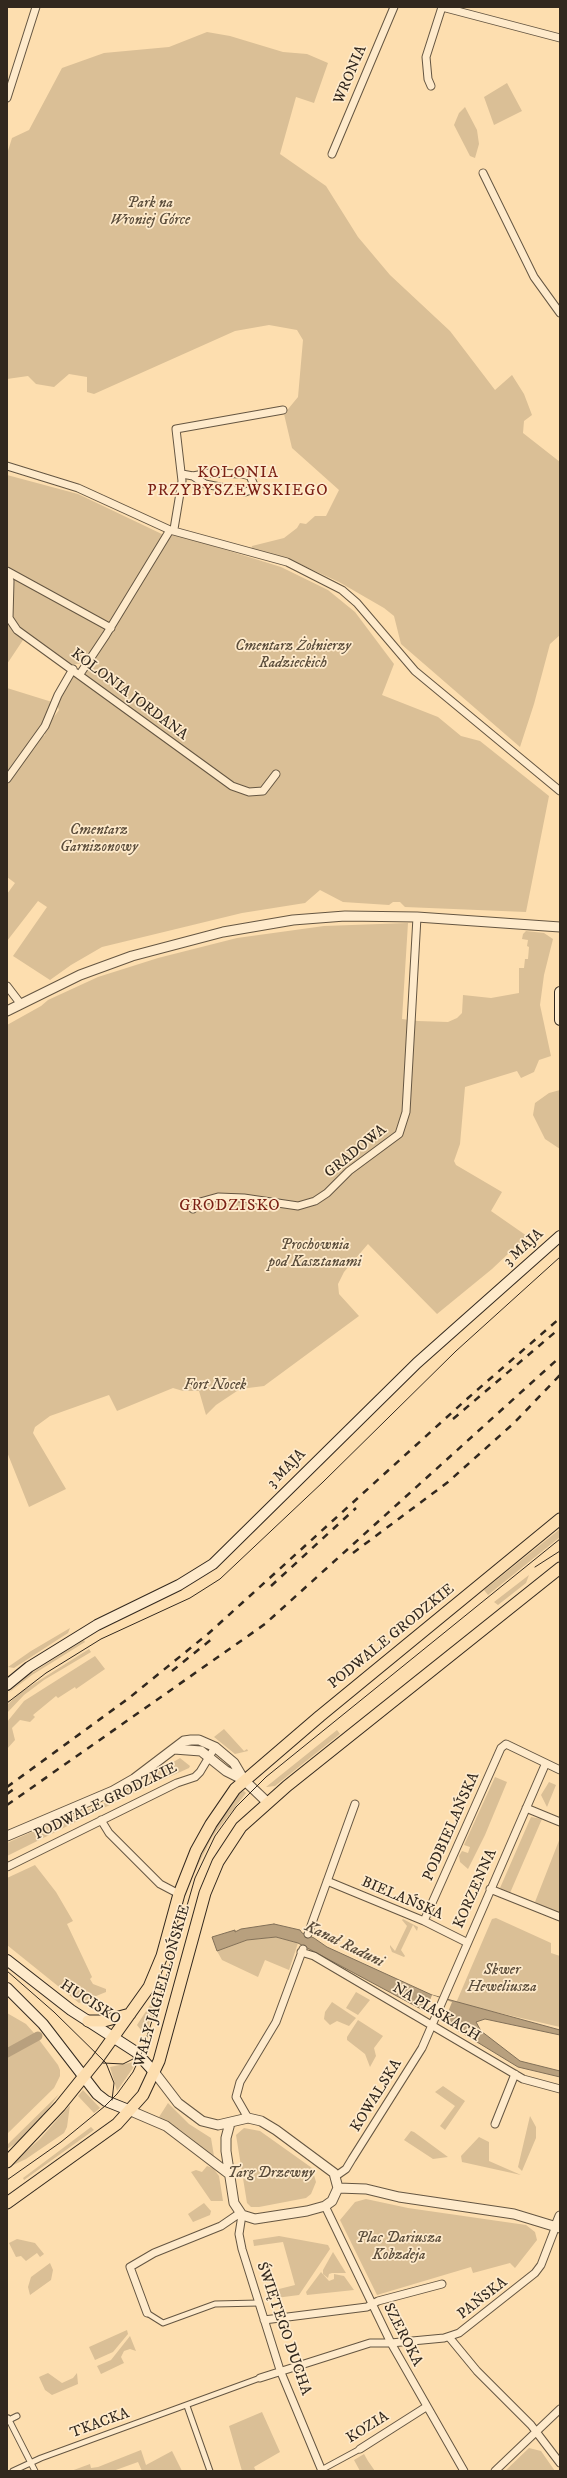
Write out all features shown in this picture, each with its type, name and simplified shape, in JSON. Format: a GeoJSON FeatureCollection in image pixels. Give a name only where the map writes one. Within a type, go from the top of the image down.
{"type":"FeatureCollection","features":[{"type":"Feature","properties":{"kind":"main road"},"geometry":{"type":"LineString","coordinates":[[560,992],[560,1020]]}},
{"type":"Feature","properties":{"kind":"main road","name":"3 MAJA"},"geometry":{"type":"LineString","coordinates":[[7,1685],[29,1667],[91,1628],[180,1585],[213,1564],[417,1363],[560,1236]]}},
{"type":"Feature","properties":{"kind":"main road","name":"PODWALE GRODZKIE"},"geometry":{"type":"LineString","coordinates":[[244,1780],[560,1519]]}},
{"type":"Feature","properties":{"kind":"main road"},"geometry":{"type":"LineString","coordinates":[[267,1802],[560,1568]]}},
{"type":"Feature","properties":{"kind":"main road","name":"WAŁY JAGIELLOŃSKIE"},"geometry":{"type":"LineString","coordinates":[[7,2162],[52,2116],[84,2077],[130,2014],[157,1972],[179,1894],[203,1836],[226,1800],[244,1780]]}},
{"type":"Feature","properties":{"kind":"main road","name":"WAŁY JAGIELLOŃSKIE"},"geometry":{"type":"LineString","coordinates":[[7,2203],[117,2124],[131,2110],[155,2073],[205,1893],[212,1874],[233,1837],[267,1802]]}},
{"type":"Feature","properties":{"kind":"main road","name":"HUCISKO"},"geometry":{"type":"LineString","coordinates":[[7,1960],[60,2002],[114,2036],[136,2052],[155,2073]]}},
{"type":"Feature","properties":{"kind":"main road"},"geometry":{"type":"LineString","coordinates":[[7,1988],[43,2024],[102,2099],[131,2110]]}},
{"type":"Feature","properties":{"kind":"main road"},"geometry":{"type":"LineString","coordinates":[[88,2020],[104,2021],[130,2014]]}},
{"type":"Feature","properties":{"kind":"street"},"geometry":{"type":"LineString","coordinates":[[7,98],[36,7]]}},
{"type":"Feature","properties":{"kind":"street","name":"WRONIA"},"geometry":{"type":"LineString","coordinates":[[332,154],[394,7]]}},
{"type":"Feature","properties":{"kind":"street"},"geometry":{"type":"LineString","coordinates":[[431,86],[428,79],[426,57],[442,7],[560,38]]}},
{"type":"Feature","properties":{"kind":"street"},"geometry":{"type":"LineString","coordinates":[[483,173],[534,277],[560,313]]}},
{"type":"Feature","properties":{"kind":"street"},"geometry":{"type":"LineString","coordinates":[[80,674],[111,628],[172,530],[182,474],[176,429],[283,410]]}},
{"type":"Feature","properties":{"kind":"street"},"geometry":{"type":"LineString","coordinates":[[7,466],[78,488],[172,530],[287,562],[347,593],[415,671],[560,791]]}},
{"type":"Feature","properties":{"kind":"street"},"geometry":{"type":"LineString","coordinates":[[182,474],[193,476],[209,473],[242,474],[250,476],[254,485],[251,490],[245,492],[206,484],[193,476]]}},
{"type":"Feature","properties":{"kind":"street","name":"KOLONIA JORDANA"},"geometry":{"type":"LineString","coordinates":[[7,571],[111,628]]}},
{"type":"Feature","properties":{"kind":"street","name":"KOLONIA JORDANA"},"geometry":{"type":"LineString","coordinates":[[7,571],[10,581],[9,618],[12,625],[232,786],[249,792],[263,791],[276,774]]}},
{"type":"Feature","properties":{"kind":"street"},"geometry":{"type":"LineString","coordinates":[[7,779],[45,726],[58,695],[73,669]]}},
{"type":"Feature","properties":{"kind":"street"},"geometry":{"type":"LineString","coordinates":[[7,1011],[20,1003],[106,964],[223,932],[293,920],[345,916],[417,917],[560,927]]}},
{"type":"Feature","properties":{"kind":"street","name":"GRADOWA"},"geometry":{"type":"LineString","coordinates":[[193,1209],[200,1202],[218,1198],[244,1198],[298,1206],[315,1201],[327,1193],[349,1171],[399,1134],[406,1112],[417,917]]}},
{"type":"Feature","properties":{"kind":"street"},"geometry":{"type":"LineString","coordinates":[[7,986],[20,1003]]}},
{"type":"Feature","properties":{"kind":"street"},"geometry":{"type":"LineString","coordinates":[[7,1836],[113,1790],[134,1779],[184,1741],[191,1740],[200,1740],[215,1747],[234,1763],[244,1780],[267,1802]]}},
{"type":"Feature","properties":{"kind":"street","name":"PODBIELAŃSKA"},"geometry":{"type":"LineString","coordinates":[[424,1921],[501,1748],[506,1744],[545,1764]]}},
{"type":"Feature","properties":{"kind":"street","name":"PODWALE GRODZKIE"},"geometry":{"type":"LineString","coordinates":[[7,1867],[177,1783],[194,1777],[200,1772],[208,1755],[215,1747]]}},
{"type":"Feature","properties":{"kind":"street"},"geometry":{"type":"LineString","coordinates":[[174,1749],[190,1749],[208,1755],[226,1771],[244,1780]]}},
{"type":"Feature","properties":{"kind":"street"},"geometry":{"type":"LineString","coordinates":[[545,1764],[560,1770]]}},
{"type":"Feature","properties":{"kind":"street","name":"KORZENNA"},"geometry":{"type":"LineString","coordinates":[[432,2025],[466,1942],[545,1764]]}},
{"type":"Feature","properties":{"kind":"street"},"geometry":{"type":"LineString","coordinates":[[308,1934],[355,1804]]}},
{"type":"Feature","properties":{"kind":"street"},"geometry":{"type":"LineString","coordinates":[[526,1808],[560,1822]]}},
{"type":"Feature","properties":{"kind":"street"},"geometry":{"type":"LineString","coordinates":[[101,1820],[109,1833],[160,1884],[179,1894]]}},
{"type":"Feature","properties":{"kind":"street","name":"BIELAŃSKA"},"geometry":{"type":"LineString","coordinates":[[327,1882],[424,1921],[466,1942]]}},
{"type":"Feature","properties":{"kind":"street"},"geometry":{"type":"LineString","coordinates":[[490,1889],[560,1917]]}},
{"type":"Feature","properties":{"kind":"street","name":"NA PIASKACH"},"geometry":{"type":"LineString","coordinates":[[248,2118],[236,2097],[240,2082],[276,2022],[302,1950],[515,2074],[560,2089]]}},
{"type":"Feature","properties":{"kind":"street","name":"KOWALSKA"},"geometry":{"type":"LineString","coordinates":[[336,2176],[346,2169],[412,2066],[432,2025]]}},
{"type":"Feature","properties":{"kind":"street"},"geometry":{"type":"LineString","coordinates":[[155,2073],[178,2103],[196,2118],[212,2124],[230,2123],[248,2118],[261,2121],[276,2130],[336,2176],[338,2188],[332,2201],[324,2206],[255,2219],[241,2214],[234,2204],[229,2174],[226,2138],[230,2123]]}},
{"type":"Feature","properties":{"kind":"street"},"geometry":{"type":"LineString","coordinates":[[495,2124],[515,2074]]}},
{"type":"Feature","properties":{"kind":"street"},"geometry":{"type":"LineString","coordinates":[[131,2110],[171,2129],[229,2174]]}},
{"type":"Feature","properties":{"kind":"street"},"geometry":{"type":"LineString","coordinates":[[338,2188],[366,2189],[399,2198],[514,2214],[558,2227],[560,2216]]}},
{"type":"Feature","properties":{"kind":"street","name":"SZEROKA"},"geometry":{"type":"LineString","coordinates":[[324,2206],[391,2344],[464,2471]]}},
{"type":"Feature","properties":{"kind":"street"},"geometry":{"type":"LineString","coordinates":[[241,2214],[221,2226],[154,2252],[130,2267],[147,2313],[163,2323],[215,2304],[259,2303]]}},
{"type":"Feature","properties":{"kind":"street","name":"ŚWIĘTEGO DUCHA"},"geometry":{"type":"LineString","coordinates":[[241,2214],[239,2234],[242,2249],[264,2320],[280,2370],[322,2470]]}},
{"type":"Feature","properties":{"kind":"street","name":"PAŃSKA"},"geometry":{"type":"LineString","coordinates":[[260,2378],[280,2370],[370,2343],[391,2344],[449,2337],[470,2326],[535,2273],[541,2265],[558,2227]]}},
{"type":"Feature","properties":{"kind":"street"},"geometry":{"type":"LineString","coordinates":[[264,2320],[367,2307],[442,2284]]}},
{"type":"Feature","properties":{"kind":"street"},"geometry":{"type":"LineString","coordinates":[[449,2337],[477,2371],[537,2432],[560,2463]]}},
{"type":"Feature","properties":{"kind":"street","name":"TKACKA"},"geometry":{"type":"LineString","coordinates":[[13,2471],[31,2462],[260,2378]]}},
{"type":"Feature","properties":{"kind":"street"},"geometry":{"type":"LineString","coordinates":[[187,2406],[210,2471]]}},
{"type":"Feature","properties":{"kind":"street","name":"KOZIA"},"geometry":{"type":"LineString","coordinates":[[322,2470],[360,2449],[426,2407]]}},
{"type":"Feature","properties":{"kind":"street"},"geometry":{"type":"LineString","coordinates":[[495,2471],[560,2409]]}},
{"type":"Feature","properties":{"kind":"street"},"geometry":{"type":"LineString","coordinates":[[17,2416],[8,2419],[36,2471]]}},
{"type":"Feature","properties":{"kind":"green space","name":"Park na Wroniej Górce"},"geometry":{"type":"Polygon","coordinates":[[[207,32],[230,36],[283,52],[307,54],[328,63],[314,103],[296,97],[280,154],[326,186],[358,237],[390,275],[450,331],[495,390],[512,375],[524,394],[532,415],[524,421],[523,433],[560,462],[560,635],[550,644],[534,704],[520,747],[401,644],[394,616],[384,608],[339,582],[295,562],[251,550],[252,546],[284,538],[297,528],[300,523],[306,524],[315,516],[326,516],[339,490],[292,448],[284,414],[298,397],[303,340],[297,330],[269,325],[235,331],[94,394],[87,392],[87,377],[69,374],[54,387],[36,384],[28,376],[7,379],[7,154],[12,138],[29,130],[62,68],[104,53],[169,47],[207,32]]]}},
{"type":"Feature","properties":{"kind":"green space"},"geometry":{"type":"Polygon","coordinates":[[[507,83],[522,111],[494,125],[484,97],[507,83]]]}},
{"type":"Feature","properties":{"kind":"green space"},"geometry":{"type":"Polygon","coordinates":[[[465,107],[477,130],[479,144],[475,158],[470,156],[454,125],[459,113],[465,107]]]}},
{"type":"Feature","properties":{"kind":"green space"},"geometry":{"type":"Polygon","coordinates":[[[7,475],[78,494],[166,536],[109,626],[7,568],[7,475]]]}},
{"type":"Feature","properties":{"kind":"green space"},"geometry":{"type":"Polygon","coordinates":[[[171,535],[178,535],[281,567],[328,590],[355,612],[394,664],[382,695],[438,717],[461,736],[480,741],[549,796],[526,912],[405,907],[400,902],[393,902],[389,905],[343,902],[320,890],[305,903],[242,913],[102,947],[71,965],[50,980],[13,956],[47,907],[38,901],[7,941],[7,894],[15,883],[7,877],[7,782],[37,740],[45,735],[45,729],[59,710],[57,704],[73,673],[84,676],[171,535]]]}},
{"type":"Feature","properties":{"kind":"green space"},"geometry":{"type":"Polygon","coordinates":[[[11,575],[106,629],[83,663],[71,665],[16,625],[11,617],[11,575]]]}},
{"type":"Feature","properties":{"kind":"green space"},"geometry":{"type":"Polygon","coordinates":[[[7,624],[25,637],[7,664],[7,624]]]}},
{"type":"Feature","properties":{"kind":"green space"},"geometry":{"type":"Polygon","coordinates":[[[7,688],[52,702],[47,718],[7,775],[7,688]]]}},
{"type":"Feature","properties":{"kind":"green space"},"geometry":{"type":"Polygon","coordinates":[[[408,923],[402,1019],[418,1021],[448,1022],[457,1018],[462,1013],[463,995],[491,998],[519,993],[519,968],[524,968],[525,959],[528,959],[529,947],[527,946],[528,940],[522,939],[523,934],[526,931],[544,933],[553,939],[544,975],[540,1005],[551,1056],[539,1060],[534,1072],[521,1078],[517,1071],[465,1087],[460,1144],[454,1161],[456,1165],[502,1192],[491,1211],[527,1236],[492,1269],[437,1314],[368,1244],[344,1272],[338,1284],[339,1294],[359,1316],[264,1386],[240,1389],[216,1405],[206,1415],[199,1391],[183,1391],[173,1388],[117,1411],[109,1395],[50,1416],[35,1427],[33,1433],[66,1489],[29,1507],[7,1452],[7,1025],[41,1006],[48,1000],[98,977],[158,958],[237,938],[324,926],[408,923]]]}},
{"type":"Feature","properties":{"kind":"green space"},"geometry":{"type":"Polygon","coordinates":[[[560,1090],[560,1149],[545,1139],[533,1115],[535,1103],[549,1093],[560,1090]]]}},
{"type":"Feature","properties":{"kind":"green space"},"geometry":{"type":"Polygon","coordinates":[[[560,1529],[560,1537],[488,1595],[484,1590],[560,1529]]]}},
{"type":"Feature","properties":{"kind":"green space"},"geometry":{"type":"Polygon","coordinates":[[[529,1575],[526,1583],[498,1605],[494,1602],[529,1575]]]}},
{"type":"Feature","properties":{"kind":"green space"},"geometry":{"type":"Polygon","coordinates":[[[70,1628],[68,1633],[14,1668],[8,1667],[31,1651],[70,1628]]]}},
{"type":"Feature","properties":{"kind":"green space"},"geometry":{"type":"Polygon","coordinates":[[[84,1640],[85,1642],[32,1675],[7,1694],[30,1674],[84,1640]]]}},
{"type":"Feature","properties":{"kind":"green space"},"geometry":{"type":"Polygon","coordinates":[[[89,1649],[91,1652],[44,1680],[24,1695],[7,1713],[7,1705],[21,1692],[89,1649]]]}},
{"type":"Feature","properties":{"kind":"green space"},"geometry":{"type":"Polygon","coordinates":[[[95,1656],[105,1669],[76,1689],[75,1687],[58,1698],[56,1696],[33,1715],[35,1717],[30,1722],[20,1720],[12,1728],[15,1740],[7,1749],[7,1722],[24,1701],[95,1656]]]}},
{"type":"Feature","properties":{"kind":"green space"},"geometry":{"type":"Polygon","coordinates":[[[224,1729],[244,1751],[247,1749],[248,1751],[235,1754],[214,1737],[224,1729]]]}},
{"type":"Feature","properties":{"kind":"green space"},"geometry":{"type":"Polygon","coordinates":[[[337,1730],[340,1734],[275,1786],[266,1787],[337,1730]]]}},
{"type":"Feature","properties":{"kind":"green space"},"geometry":{"type":"Polygon","coordinates":[[[180,1758],[190,1766],[189,1768],[140,1790],[7,1856],[7,1843],[45,1826],[107,1802],[180,1758]]]}},
{"type":"Feature","properties":{"kind":"green space"},"geometry":{"type":"Polygon","coordinates":[[[495,1777],[507,1782],[485,1835],[468,1869],[460,1862],[459,1856],[462,1851],[468,1853],[470,1847],[464,1845],[495,1777]]]}},
{"type":"Feature","properties":{"kind":"green space"},"geometry":{"type":"Polygon","coordinates":[[[549,1782],[556,1785],[547,1807],[541,1795],[549,1782]]]}},
{"type":"Feature","properties":{"kind":"green space"},"geometry":{"type":"Polygon","coordinates":[[[244,1791],[246,1793],[212,1837],[193,1875],[209,1838],[225,1812],[241,1792],[244,1791]]]}},
{"type":"Feature","properties":{"kind":"green space"},"geometry":{"type":"Polygon","coordinates":[[[531,1817],[542,1819],[510,1893],[500,1888],[531,1817]]]}},
{"type":"Feature","properties":{"kind":"green space"},"geometry":{"type":"Polygon","coordinates":[[[560,1838],[560,1915],[535,1902],[560,1838]]]}},
{"type":"Feature","properties":{"kind":"green space"},"geometry":{"type":"Polygon","coordinates":[[[35,1865],[56,1892],[73,1921],[67,1924],[92,1977],[90,1979],[93,1984],[106,1989],[106,1992],[79,2003],[7,1945],[7,1878],[35,1865]]]}},
{"type":"Feature","properties":{"kind":"green space","name":"Skwer Heweliusza"},"geometry":{"type":"Polygon","coordinates":[[[496,1918],[551,1943],[551,1953],[560,1956],[560,2027],[456,2003],[492,1919],[496,1918]]]}},
{"type":"Feature","properties":{"kind":"green space"},"geometry":{"type":"Polygon","coordinates":[[[403,1919],[418,1927],[417,1931],[413,1925],[401,1950],[405,1956],[404,1957],[392,1952],[390,1947],[390,1945],[395,1951],[407,1926],[402,1920],[403,1919]]]}},
{"type":"Feature","properties":{"kind":"green space"},"geometry":{"type":"Polygon","coordinates":[[[276,1937],[298,1943],[289,1970],[265,1960],[258,1977],[222,1960],[217,1951],[247,1940],[276,1937]]]}},
{"type":"Feature","properties":{"kind":"green space"},"geometry":{"type":"Polygon","coordinates":[[[160,1990],[148,2027],[144,2034],[137,2025],[160,1990]]]}},
{"type":"Feature","properties":{"kind":"green space"},"geometry":{"type":"Polygon","coordinates":[[[356,1992],[370,2000],[358,2015],[346,2008],[356,1992]]]}},
{"type":"Feature","properties":{"kind":"green space"},"geometry":{"type":"Polygon","coordinates":[[[332,2002],[356,2018],[349,2026],[337,2021],[330,2025],[324,2019],[325,2012],[332,2002]]]}},
{"type":"Feature","properties":{"kind":"green space"},"geometry":{"type":"Polygon","coordinates":[[[7,2013],[26,2024],[34,2033],[58,2065],[60,2076],[54,2088],[7,2134],[7,2013]]]}},
{"type":"Feature","properties":{"kind":"green space"},"geometry":{"type":"Polygon","coordinates":[[[358,2020],[383,2036],[374,2048],[376,2056],[370,2067],[365,2054],[347,2040],[347,2037],[358,2020]]]}},
{"type":"Feature","properties":{"kind":"green space"},"geometry":{"type":"Polygon","coordinates":[[[134,2062],[133,2068],[117,2091],[110,2067],[134,2062]]]}},
{"type":"Feature","properties":{"kind":"green space"},"geometry":{"type":"Polygon","coordinates":[[[443,2086],[465,2101],[445,2130],[440,2126],[455,2106],[435,2092],[443,2086]]]}},
{"type":"Feature","properties":{"kind":"green space"},"geometry":{"type":"Polygon","coordinates":[[[83,2090],[100,2108],[94,2113],[78,2096],[83,2090]]]}},
{"type":"Feature","properties":{"kind":"green space"},"geometry":{"type":"Polygon","coordinates":[[[59,2094],[36,2125],[15,2144],[7,2149],[7,2145],[59,2094]]]}},
{"type":"Feature","properties":{"kind":"green space"},"geometry":{"type":"Polygon","coordinates":[[[168,2103],[189,2124],[211,2138],[214,2156],[179,2129],[159,2117],[168,2103]]]}},
{"type":"Feature","properties":{"kind":"green space"},"geometry":{"type":"Polygon","coordinates":[[[70,2105],[67,2127],[64,2133],[26,2159],[7,2168],[40,2139],[70,2105]]]}},
{"type":"Feature","properties":{"kind":"green space"},"geometry":{"type":"Polygon","coordinates":[[[530,2116],[536,2127],[536,2138],[522,2171],[518,2167],[530,2116]]]}},
{"type":"Feature","properties":{"kind":"green space"},"geometry":{"type":"Polygon","coordinates":[[[91,2127],[94,2130],[24,2180],[23,2178],[91,2127]]]}},
{"type":"Feature","properties":{"kind":"green space","name":"Targ Drzewny"},"geometry":{"type":"Polygon","coordinates":[[[244,2128],[260,2131],[312,2168],[316,2182],[311,2194],[306,2198],[259,2207],[251,2207],[247,2203],[236,2135],[244,2128]]]}},
{"type":"Feature","properties":{"kind":"green space"},"geometry":{"type":"Polygon","coordinates":[[[411,2131],[448,2157],[433,2159],[404,2140],[411,2131]]]}},
{"type":"Feature","properties":{"kind":"green space"},"geometry":{"type":"Polygon","coordinates":[[[479,2137],[489,2142],[489,2161],[521,2175],[462,2162],[461,2156],[479,2137]]]}},
{"type":"Feature","properties":{"kind":"green space"},"geometry":{"type":"Polygon","coordinates":[[[207,2166],[213,2168],[219,2176],[223,2201],[211,2201],[191,2172],[196,2170],[202,2172],[207,2166]]]}},
{"type":"Feature","properties":{"kind":"green space","name":"Plac Dariusza Kobzdeja"},"geometry":{"type":"Polygon","coordinates":[[[366,2199],[408,2208],[526,2225],[535,2232],[537,2240],[515,2268],[510,2263],[473,2273],[471,2267],[377,2295],[340,2220],[355,2202],[366,2199]]]}},
{"type":"Feature","properties":{"kind":"green space"},"geometry":{"type":"Polygon","coordinates":[[[204,2203],[211,2211],[210,2215],[193,2222],[188,2214],[204,2203]]]}},
{"type":"Feature","properties":{"kind":"green space"},"geometry":{"type":"Polygon","coordinates":[[[279,2236],[328,2245],[330,2249],[299,2295],[268,2299],[267,2292],[295,2285],[283,2242],[254,2246],[253,2240],[279,2236]]]}},
{"type":"Feature","properties":{"kind":"green space"},"geometry":{"type":"Polygon","coordinates":[[[17,2239],[35,2243],[44,2254],[40,2257],[37,2253],[26,2261],[21,2256],[16,2257],[9,2243],[17,2239]]]}},
{"type":"Feature","properties":{"kind":"green space"},"geometry":{"type":"Polygon","coordinates":[[[333,2252],[346,2273],[332,2273],[329,2274],[328,2278],[323,2274],[323,2270],[333,2252]]]}},
{"type":"Feature","properties":{"kind":"green space"},"geometry":{"type":"Polygon","coordinates":[[[50,2263],[53,2270],[51,2280],[30,2295],[28,2287],[31,2277],[50,2263]]]}},
{"type":"Feature","properties":{"kind":"green space"},"geometry":{"type":"Polygon","coordinates":[[[321,2272],[329,2281],[334,2279],[334,2274],[344,2276],[354,2290],[307,2295],[306,2292],[321,2272]]]}},
{"type":"Feature","properties":{"kind":"green space"},"geometry":{"type":"Polygon","coordinates":[[[127,2330],[128,2334],[113,2352],[95,2360],[89,2347],[127,2330]]]}},
{"type":"Feature","properties":{"kind":"green space"},"geometry":{"type":"Polygon","coordinates":[[[130,2336],[136,2351],[130,2349],[124,2351],[121,2357],[124,2363],[101,2374],[97,2366],[111,2360],[130,2336]]]}},
{"type":"Feature","properties":{"kind":"green space"},"geometry":{"type":"Polygon","coordinates":[[[48,2373],[62,2383],[73,2378],[77,2373],[78,2384],[52,2395],[45,2390],[39,2377],[48,2373]]]}},
{"type":"Feature","properties":{"kind":"green space"},"geometry":{"type":"Polygon","coordinates":[[[262,2412],[280,2452],[254,2467],[256,2471],[242,2471],[229,2426],[262,2412]]]}},
{"type":"Feature","properties":{"kind":"green space"},"geometry":{"type":"Polygon","coordinates":[[[529,2448],[541,2451],[555,2471],[505,2471],[529,2448]]]}},
{"type":"Feature","properties":{"kind":"green space"},"geometry":{"type":"Polygon","coordinates":[[[141,2450],[146,2465],[172,2451],[182,2471],[142,2471],[138,2462],[113,2471],[71,2471],[90,2464],[91,2468],[98,2467],[141,2450]]]}},
{"type":"Feature","properties":{"kind":"green space"},"geometry":{"type":"Polygon","coordinates":[[[364,2454],[375,2471],[360,2471],[354,2460],[364,2454]]]}},
{"type":"Feature","properties":{"kind":"shaded area"},"geometry":{"type":"Polygon","coordinates":[[[274,1924],[300,1930],[302,1933],[314,1938],[327,1947],[432,1995],[560,2030],[560,2035],[485,2019],[476,2022],[481,2031],[520,2061],[560,2071],[560,2077],[518,2067],[436,2017],[298,1943],[276,1937],[247,1940],[217,1951],[212,1937],[235,1930],[235,1932],[241,1929],[274,1924]]]}},
{"type":"Feature","properties":{"kind":"pier"},"geometry":{"type":"Polygon","coordinates":[[[432,1995],[452,2002],[444,2022],[426,2011],[432,1995]]]}},
{"type":"Feature","properties":{"kind":"waterway","name":"Kanał Raduni"},"geometry":{"type":"LineString","coordinates":[[7,2053],[38,2036]]}},
{"type":"Feature","properties":{"kind":"tram line"},"geometry":{"type":"LineString","coordinates":[[7,1703],[46,1673],[101,1639],[190,1598],[220,1579],[323,1482],[456,1351],[560,1257]]}},
{"type":"Feature","properties":{"kind":"tram line"},"geometry":{"type":"LineString","coordinates":[[7,2180],[61,2142],[105,2106],[117,2094],[133,2072],[141,2055],[168,1971],[195,1878],[215,1836],[236,1807],[266,1777],[560,1539]]}},
{"type":"Feature","properties":{"kind":"tram line"},"geometry":{"type":"LineString","coordinates":[[535,1567],[560,1551]]}},
{"type":"Feature","properties":{"kind":"tram line"},"geometry":{"type":"LineString","coordinates":[[7,1971],[54,2012],[106,2063],[114,2083],[112,2100]]}},
{"type":"Feature","properties":{"kind":"tram line"},"geometry":{"type":"LineString","coordinates":[[103,2063],[123,2064],[141,2055]]}},
{"type":"Feature","properties":{"kind":"railway"},"geometry":{"type":"LineString","coordinates":[[7,1787],[129,1698],[209,1633],[468,1398],[560,1318]]}},
{"type":"Feature","properties":{"kind":"railway"},"geometry":{"type":"LineString","coordinates":[[453,1419],[560,1328]]}},
{"type":"Feature","properties":{"kind":"railway"},"geometry":{"type":"LineString","coordinates":[[7,1805],[265,1624],[560,1357]]}},
{"type":"Feature","properties":{"kind":"railway"},"geometry":{"type":"LineString","coordinates":[[353,1553],[448,1482],[514,1423],[560,1375]]}},
{"type":"Feature","properties":{"kind":"railway"},"geometry":{"type":"LineString","coordinates":[[271,1586],[356,1508]]}},
{"type":"Feature","properties":{"kind":"railway"},"geometry":{"type":"LineString","coordinates":[[172,1671],[213,1638]]}},
{"type":"Feature","properties":{"kind":"railway"},"geometry":{"type":"LineString","coordinates":[[7,1794],[18,1786]]}},
{"type":"Feature","properties":{"kind":"district","name":"KOLONIA PRZYBYSZEWSKIEGO"},"geometry":{"type":"Point","coordinates":[238,483]}},
{"type":"Feature","properties":{"kind":"district","name":"GRODZISKO"},"geometry":{"type":"Point","coordinates":[230,1207]}},
{"type":"Feature","properties":{"kind":"park label","name":"Cmentarz Żołnierzy Radzieckich"},"geometry":{"type":"Point","coordinates":[293,656]}},
{"type":"Feature","properties":{"kind":"park label","name":"Cmentarz Garnizonowy"},"geometry":{"type":"Point","coordinates":[99,840]}},
{"type":"Feature","properties":{"kind":"park label","name":"Prochownia pod Kasztanami"},"geometry":{"type":"Point","coordinates":[315,1254]}},
{"type":"Feature","properties":{"kind":"park label","name":"Fort Nocek"},"geometry":{"type":"Point","coordinates":[215,1386]}}]}
